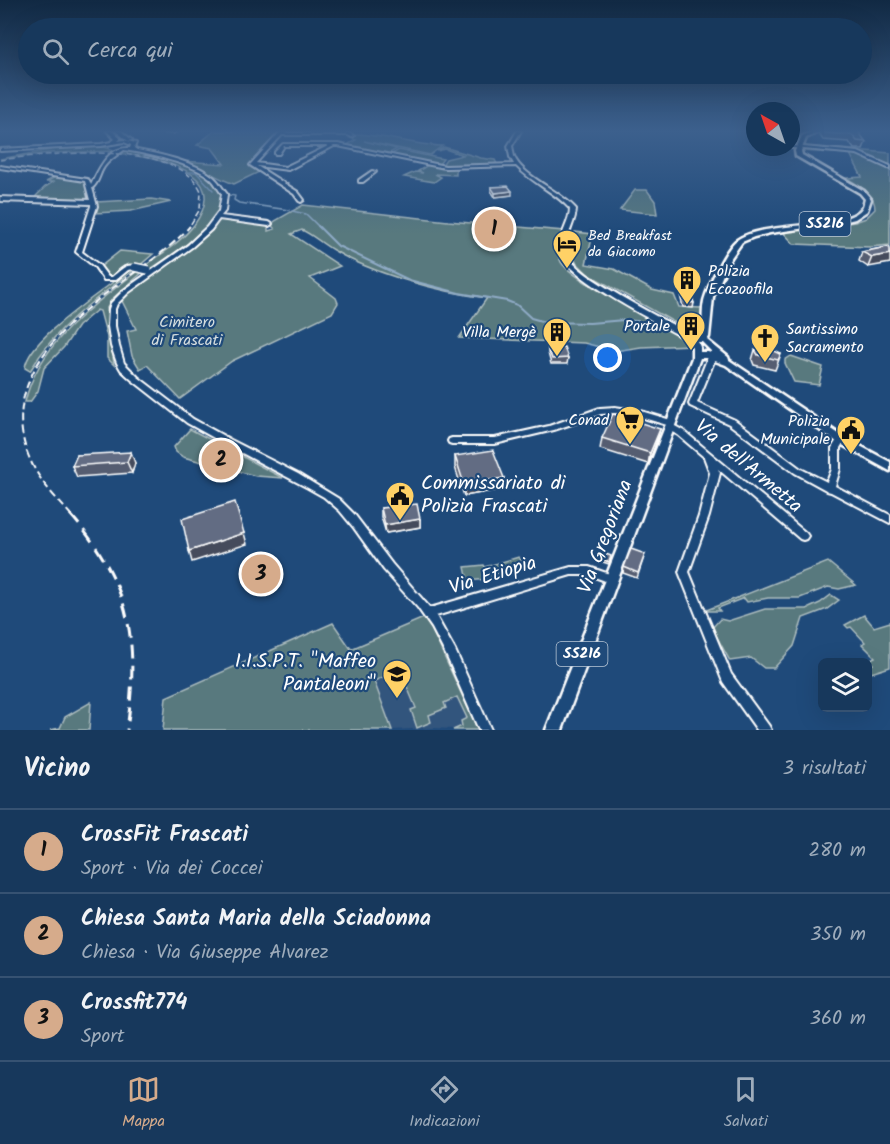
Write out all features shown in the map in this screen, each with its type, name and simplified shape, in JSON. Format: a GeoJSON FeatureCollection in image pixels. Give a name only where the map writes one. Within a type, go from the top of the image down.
{"type":"FeatureCollection","features":[{"type":"Feature","properties":{"kind":"main road","name":"SS216"},"geometry":{"type":"LineString","coordinates":[[708,349],[708,299],[731,251],[740,240],[768,230],[846,221],[859,216],[867,208],[868,199],[864,194],[811,165]]}},
{"type":"Feature","properties":{"kind":"main road"},"geometry":{"type":"LineString","coordinates":[[690,335],[707,320]]}},
{"type":"Feature","properties":{"kind":"main road"},"geometry":{"type":"LineString","coordinates":[[690,335],[696,347],[708,349]]}},
{"type":"Feature","properties":{"kind":"main road"},"geometry":{"type":"LineString","coordinates":[[690,335],[841,440],[890,467]]}},
{"type":"Feature","properties":{"kind":"main road","name":"Via Gregoriana"},"geometry":{"type":"LineString","coordinates":[[554,730],[670,425],[708,349]]}},
{"type":"Feature","properties":{"kind":"street"},"geometry":{"type":"LineString","coordinates":[[89,188],[94,185],[101,165]]}},
{"type":"Feature","properties":{"kind":"street"},"geometry":{"type":"LineString","coordinates":[[189,165],[213,178],[224,192],[224,209],[207,232],[151,270],[122,295],[112,307],[116,352],[119,361],[128,372],[191,422],[298,477],[331,498],[345,512],[392,573],[428,613],[440,633],[485,730]]}},
{"type":"Feature","properties":{"kind":"street"},"geometry":{"type":"LineString","coordinates":[[253,165],[279,181],[302,200]]}},
{"type":"Feature","properties":{"kind":"street"},"geometry":{"type":"LineString","coordinates":[[258,165],[282,170],[299,165]]}},
{"type":"Feature","properties":{"kind":"street"},"geometry":{"type":"LineString","coordinates":[[436,165],[445,167],[516,165]]}},
{"type":"Feature","properties":{"kind":"street"},"geometry":{"type":"LineString","coordinates":[[518,165],[572,207],[573,215],[563,245],[565,255],[572,266],[592,282],[690,335]]}},
{"type":"Feature","properties":{"kind":"street"},"geometry":{"type":"LineString","coordinates":[[0,166],[80,177],[87,180],[93,212],[79,252],[97,266],[106,279],[114,279],[126,268],[151,270]]}},
{"type":"Feature","properties":{"kind":"street"},"geometry":{"type":"LineString","coordinates":[[361,181],[374,172]]}},
{"type":"Feature","properties":{"kind":"street"},"geometry":{"type":"LineString","coordinates":[[0,199],[92,202]]}},
{"type":"Feature","properties":{"kind":"street"},"geometry":{"type":"LineString","coordinates":[[219,217],[269,224]]}},
{"type":"Feature","properties":{"kind":"street"},"geometry":{"type":"LineString","coordinates":[[708,349],[693,404],[732,422],[798,471],[890,519]]}},
{"type":"Feature","properties":{"kind":"street","name":"Via dell'Armetta"},"geometry":{"type":"LineString","coordinates":[[452,441],[495,441],[551,428],[600,411],[615,410],[641,414],[670,425],[803,536]]}},
{"type":"Feature","properties":{"kind":"street"},"geometry":{"type":"LineString","coordinates":[[830,489],[836,469],[836,448],[841,440]]}},
{"type":"Feature","properties":{"kind":"street"},"geometry":{"type":"LineString","coordinates":[[708,456],[715,473],[704,516],[684,572],[727,678],[765,730]]}},
{"type":"Feature","properties":{"kind":"street","name":"Via Etiopia"},"geometry":{"type":"LineString","coordinates":[[428,613],[480,600],[568,572],[584,570],[611,579]]}},
{"type":"Feature","properties":{"kind":"shaded area","name":"I.I.S.P.T. \"Maffeo Pantaleoni\""},"geometry":{"type":"Polygon","coordinates":[[[400,670],[416,708],[428,716],[443,703],[457,697],[473,730],[433,728],[392,730],[374,681],[400,670]]]}},
{"type":"Feature","properties":{"kind":"green space"},"geometry":{"type":"Polygon","coordinates":[[[174,165],[193,168],[214,180],[222,193],[220,208],[211,222],[181,249],[151,269],[143,267],[177,243],[189,231],[204,206],[204,191],[198,179],[174,165]]]}},
{"type":"Feature","properties":{"kind":"green space"},"geometry":{"type":"Polygon","coordinates":[[[194,165],[250,165],[250,167],[259,172],[234,184],[194,165]]]}},
{"type":"Feature","properties":{"kind":"green space"},"geometry":{"type":"Polygon","coordinates":[[[429,165],[456,168],[456,175],[435,174],[441,177],[434,182],[404,177],[415,172],[423,173],[418,171],[429,165]]]}},
{"type":"Feature","properties":{"kind":"green space"},"geometry":{"type":"Polygon","coordinates":[[[856,165],[890,165],[890,245],[870,247],[794,244],[782,231],[855,222],[866,218],[875,209],[874,203],[869,194],[847,178],[862,177],[856,165]]]}},
{"type":"Feature","properties":{"kind":"green space"},"geometry":{"type":"Polygon","coordinates":[[[57,176],[84,180],[88,201],[34,198],[53,182],[46,182],[57,176]]]}},
{"type":"Feature","properties":{"kind":"green space"},"geometry":{"type":"Polygon","coordinates":[[[635,190],[647,190],[655,201],[657,214],[620,210],[635,190]]]}},
{"type":"Feature","properties":{"kind":"green space"},"geometry":{"type":"Polygon","coordinates":[[[151,199],[171,202],[131,211],[95,213],[96,202],[151,199]]]}},
{"type":"Feature","properties":{"kind":"green space","name":"Cimitero di Frascati"},"geometry":{"type":"Polygon","coordinates":[[[303,205],[564,231],[558,254],[568,270],[598,290],[683,338],[691,345],[641,347],[615,351],[584,343],[459,338],[487,298],[428,287],[367,267],[329,248],[302,230],[291,234],[340,266],[310,278],[336,298],[338,303],[332,313],[232,361],[180,399],[147,365],[140,369],[132,356],[127,331],[136,329],[121,299],[136,285],[177,256],[183,255],[181,254],[205,236],[221,219],[268,225],[268,231],[275,229],[271,225],[275,221],[303,205]]]}},
{"type":"Feature","properties":{"kind":"green space"},"geometry":{"type":"Polygon","coordinates":[[[575,232],[593,234],[586,264],[614,269],[652,290],[674,295],[679,307],[701,308],[704,317],[700,323],[686,327],[679,325],[588,274],[576,262],[570,251],[575,232]]]}},
{"type":"Feature","properties":{"kind":"green space"},"geometry":{"type":"Polygon","coordinates":[[[120,251],[153,254],[138,267],[124,266],[111,278],[107,277],[100,267],[120,251]]]}},
{"type":"Feature","properties":{"kind":"green space"},"geometry":{"type":"Polygon","coordinates":[[[137,268],[92,302],[64,327],[40,355],[30,371],[25,368],[29,356],[52,330],[127,271],[137,268]]]}},
{"type":"Feature","properties":{"kind":"green space"},"geometry":{"type":"Polygon","coordinates":[[[140,269],[144,271],[112,299],[107,308],[114,365],[107,358],[107,337],[100,311],[97,310],[78,326],[64,347],[44,368],[38,391],[30,402],[25,402],[42,361],[55,343],[87,311],[140,269]]]}},
{"type":"Feature","properties":{"kind":"green space"},"geometry":{"type":"Polygon","coordinates":[[[791,356],[823,367],[819,385],[794,382],[785,363],[785,360],[791,356]]]}},
{"type":"Feature","properties":{"kind":"green space"},"geometry":{"type":"Polygon","coordinates":[[[190,429],[283,478],[256,476],[183,457],[176,452],[174,447],[190,429]]]}},
{"type":"Feature","properties":{"kind":"green space"},"geometry":{"type":"Polygon","coordinates":[[[519,557],[523,564],[497,573],[497,578],[468,581],[465,567],[484,565],[485,567],[519,557]]]}},
{"type":"Feature","properties":{"kind":"green space"},"geometry":{"type":"Polygon","coordinates":[[[828,562],[856,585],[839,589],[828,587],[800,598],[768,598],[747,602],[744,598],[718,608],[720,611],[704,611],[828,562]]]}},
{"type":"Feature","properties":{"kind":"green space"},"geometry":{"type":"Polygon","coordinates":[[[831,595],[839,600],[827,609],[803,618],[794,646],[774,668],[764,668],[751,658],[730,661],[712,628],[720,619],[728,621],[765,609],[807,609],[831,595]]]}},
{"type":"Feature","properties":{"kind":"green space"},"geometry":{"type":"Polygon","coordinates":[[[864,615],[874,627],[890,622],[890,667],[872,673],[872,658],[875,657],[862,644],[865,642],[851,627],[848,628],[845,625],[864,615]]]}},
{"type":"Feature","properties":{"kind":"green space"},"geometry":{"type":"Polygon","coordinates":[[[426,617],[478,730],[453,730],[462,726],[461,721],[467,718],[457,697],[444,703],[446,708],[429,715],[431,722],[417,728],[411,710],[416,708],[400,670],[374,681],[392,730],[163,730],[166,697],[333,623],[351,649],[426,617]]]}},
{"type":"Feature","properties":{"kind":"green space"},"geometry":{"type":"Polygon","coordinates":[[[91,702],[89,730],[50,730],[60,728],[65,717],[91,702]]]}},
{"type":"Feature","properties":{"kind":"building"},"geometry":{"type":"Polygon","coordinates":[[[508,186],[512,191],[495,193],[491,187],[508,186]]]}},
{"type":"Feature","properties":{"kind":"building"},"geometry":{"type":"Polygon","coordinates":[[[890,248],[890,254],[872,257],[862,252],[890,248]]]}},
{"type":"Feature","properties":{"kind":"building"},"geometry":{"type":"Polygon","coordinates":[[[682,294],[691,294],[694,303],[685,302],[682,294]]]}},
{"type":"Feature","properties":{"kind":"building"},"geometry":{"type":"Polygon","coordinates":[[[564,347],[568,358],[552,359],[548,348],[564,347]]]}},
{"type":"Feature","properties":{"kind":"building"},"geometry":{"type":"Polygon","coordinates":[[[766,347],[781,354],[778,360],[758,355],[755,350],[766,347]]]}},
{"type":"Feature","properties":{"kind":"building"},"geometry":{"type":"Polygon","coordinates":[[[613,414],[660,429],[650,453],[602,438],[613,414]]]}},
{"type":"Feature","properties":{"kind":"building"},"geometry":{"type":"Polygon","coordinates":[[[493,450],[504,478],[464,484],[455,456],[493,450]]]}},
{"type":"Feature","properties":{"kind":"building"},"geometry":{"type":"Polygon","coordinates":[[[131,452],[127,462],[72,466],[77,455],[131,452]]]}},
{"type":"Feature","properties":{"kind":"building"},"geometry":{"type":"Polygon","coordinates":[[[235,502],[244,533],[189,551],[182,519],[235,502]]]}},
{"type":"Feature","properties":{"kind":"building"},"geometry":{"type":"Polygon","coordinates":[[[417,504],[420,519],[385,525],[381,508],[417,504]]]}},
{"type":"Feature","properties":{"kind":"building"},"geometry":{"type":"Polygon","coordinates":[[[631,549],[645,554],[638,573],[624,567],[631,549]]]}},
{"type":"Feature","properties":{"kind":"building"},"geometry":{"type":"Polygon","coordinates":[[[606,554],[611,556],[609,562],[604,560],[606,554]]]}},
{"type":"Feature","properties":{"kind":"waterway"},"geometry":{"type":"LineString","coordinates":[[189,172],[196,172],[213,190]]}},
{"type":"Feature","properties":{"kind":"waterway"},"geometry":{"type":"LineString","coordinates":[[229,195],[235,196],[234,200],[239,203],[289,210]]}},
{"type":"Feature","properties":{"kind":"waterway"},"geometry":{"type":"LineString","coordinates":[[292,211],[306,214],[338,246],[409,280],[459,293],[507,301],[517,305],[531,318],[545,322],[590,323],[624,320],[647,322]]}},
{"type":"Feature","properties":{"kind":"railway"},"geometry":{"type":"LineString","coordinates":[[170,165],[188,174],[201,191],[200,209],[189,227]]}},
{"type":"Feature","properties":{"kind":"railway"},"geometry":{"type":"LineString","coordinates":[[72,516],[42,481],[29,457],[22,431],[22,407],[28,384],[39,362],[70,324],[89,306],[162,252],[189,227]]}},
{"type":"Feature","properties":{"kind":"railway"},"geometry":{"type":"LineString","coordinates":[[70,514],[107,565],[126,615],[131,641],[132,669],[127,730]]}},
{"type":"Feature","properties":{"kind":"place","name":"CrossFit Frascati"},"geometry":{"type":"Point","coordinates":[494,229]}},
{"type":"Feature","properties":{"kind":"place","name":"Bed Breakfast da Giacomo"},"geometry":{"type":"Point","coordinates":[567,270]}},
{"type":"Feature","properties":{"kind":"place","name":"Polizia Ecozoofila"},"geometry":{"type":"Point","coordinates":[687,306]}},
{"type":"Feature","properties":{"kind":"place","name":"Portale"},"geometry":{"type":"Point","coordinates":[691,352]}},
{"type":"Feature","properties":{"kind":"place","name":"Villa Mergè"},"geometry":{"type":"Point","coordinates":[557,358]}},
{"type":"Feature","properties":{"kind":"place","name":"Santissimo Sacramento"},"geometry":{"type":"Point","coordinates":[765,364]}},
{"type":"Feature","properties":{"kind":"place","name":"Conad"},"geometry":{"type":"Point","coordinates":[630,446]}},
{"type":"Feature","properties":{"kind":"place","name":"Polizia Municipale"},"geometry":{"type":"Point","coordinates":[851,456]}},
{"type":"Feature","properties":{"kind":"place","name":"Chiesa Santa Maria della Sciadonna"},"geometry":{"type":"Point","coordinates":[221,460]}},
{"type":"Feature","properties":{"kind":"place","name":"Commissariato di Polizia Frascati"},"geometry":{"type":"Point","coordinates":[400,522]}},
{"type":"Feature","properties":{"kind":"place","name":"Crossfit774"},"geometry":{"type":"Point","coordinates":[261,574]}},
{"type":"Feature","properties":{"kind":"place","name":"I.I.S.P.T. \"Maffeo Pantaleoni\""},"geometry":{"type":"Point","coordinates":[397,700]}}]}
